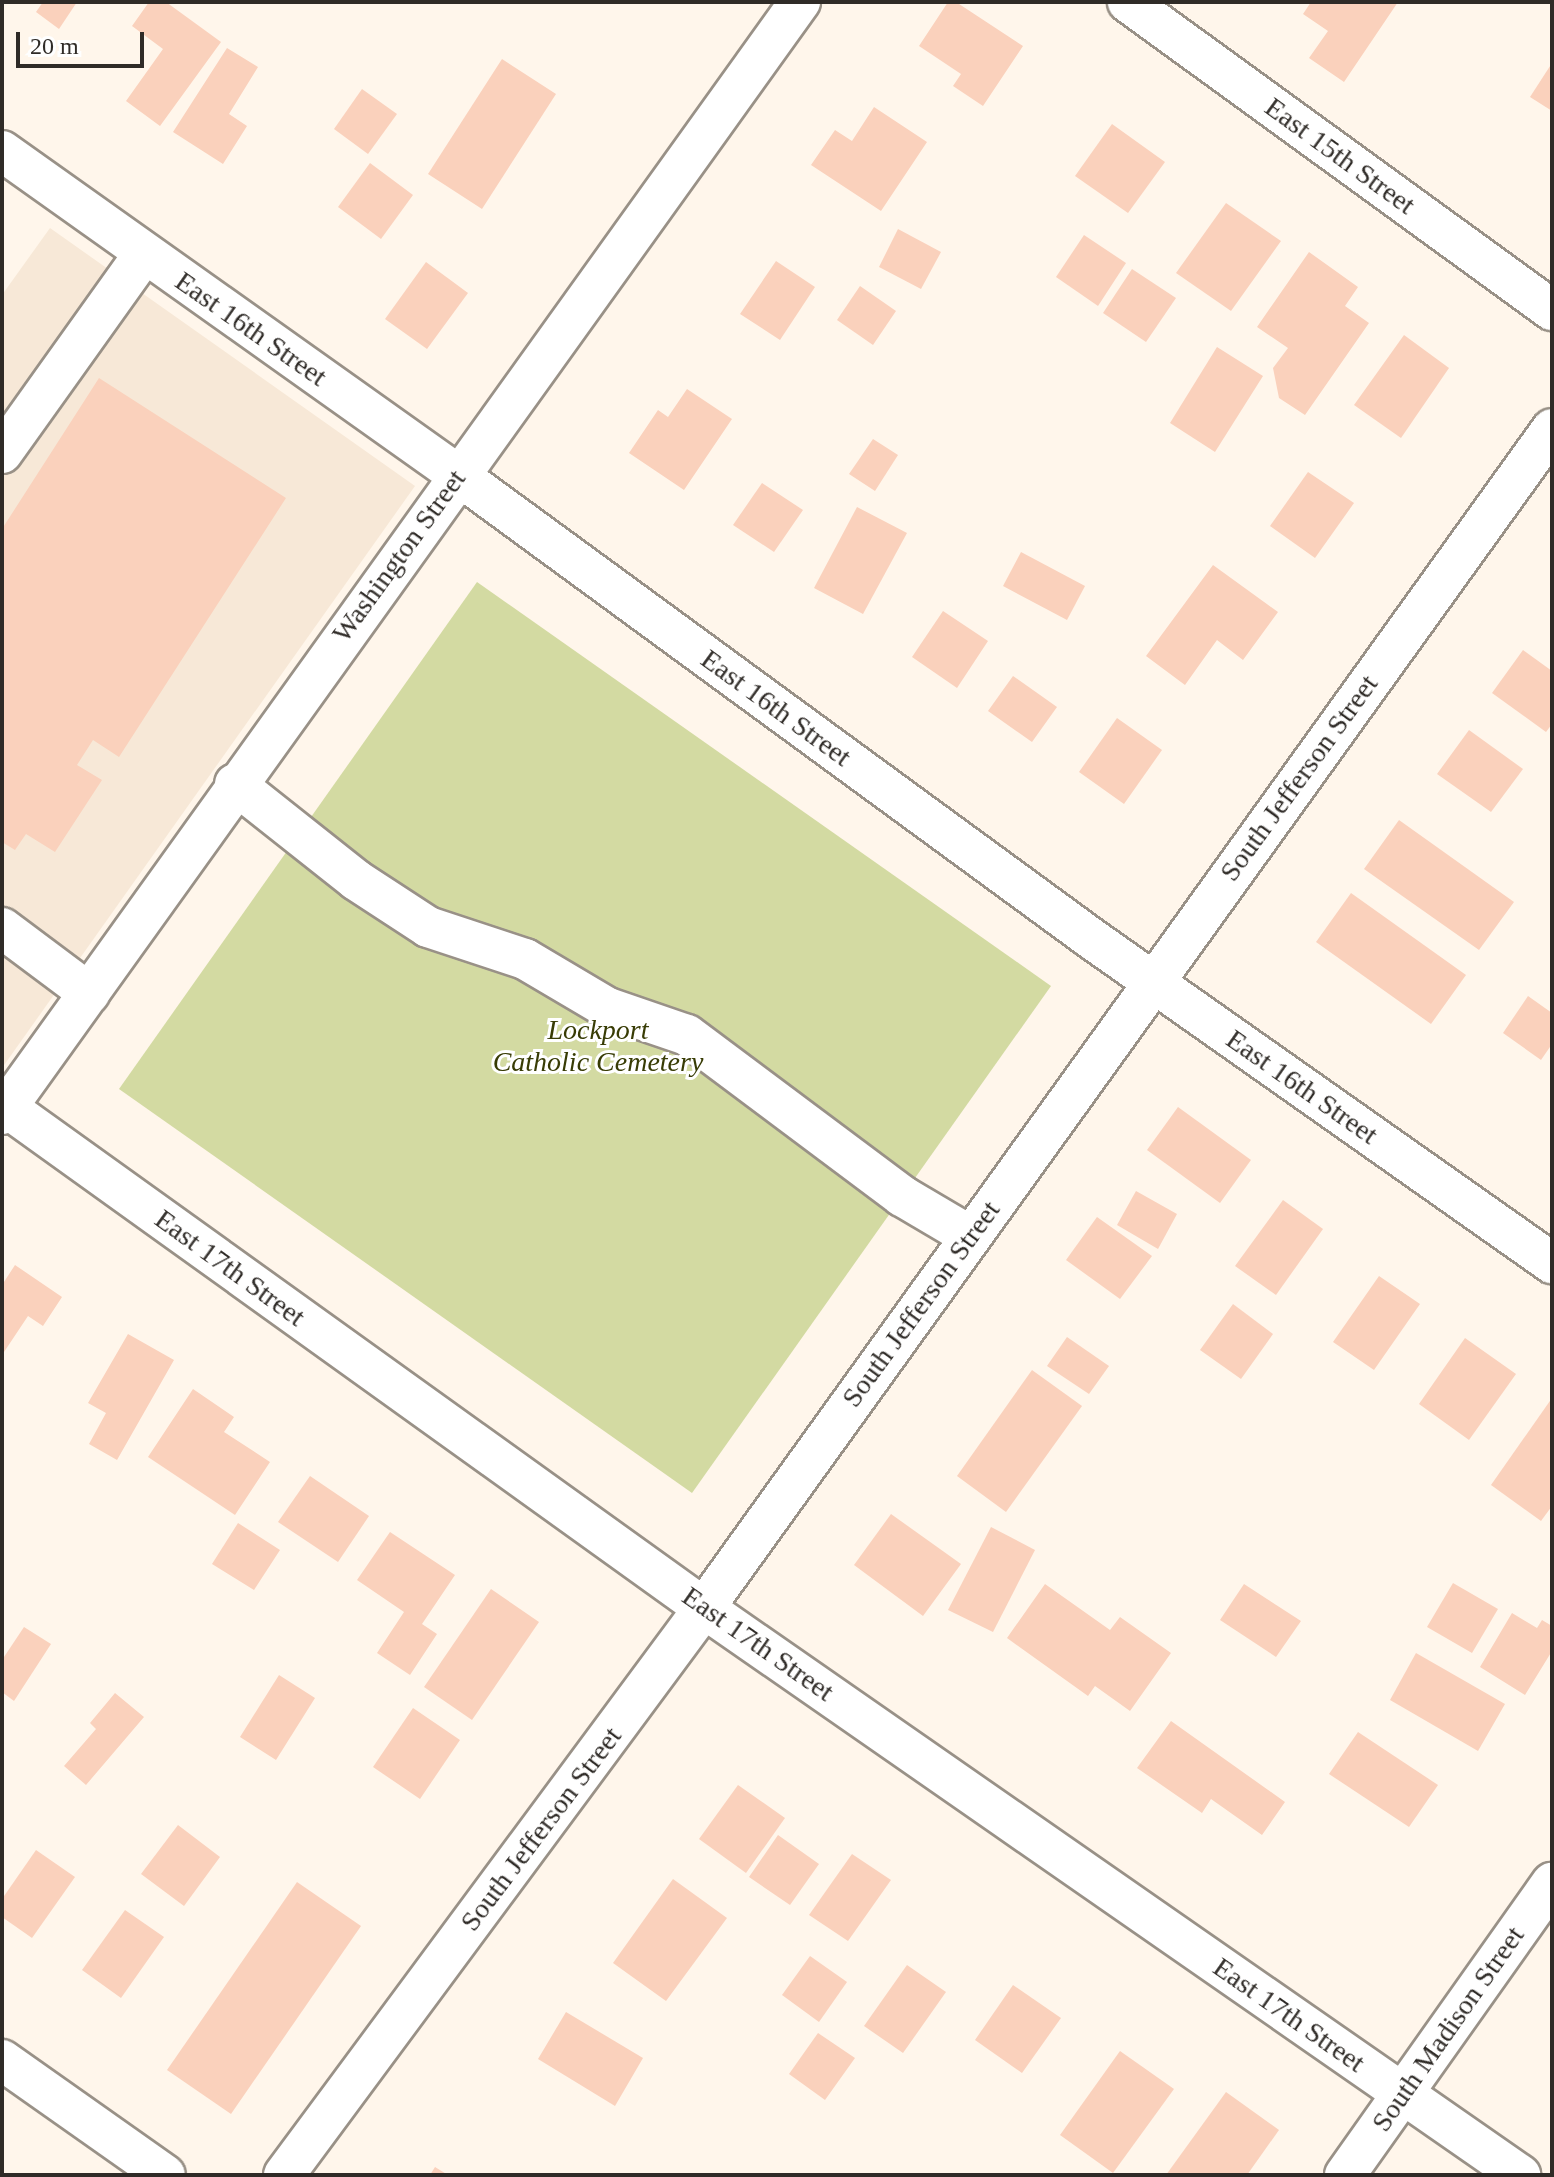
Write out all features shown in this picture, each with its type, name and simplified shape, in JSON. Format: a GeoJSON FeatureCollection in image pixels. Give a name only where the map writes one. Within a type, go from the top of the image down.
{"type":"FeatureCollection","features":[{"type":"Feature","properties":{"kind":"street","name":"Washington Street"},"geometry":{"type":"LineString","coordinates":[[4,1108],[800,2]]}},
{"type":"Feature","properties":{"kind":"street","name":"East 15th Street"},"geometry":{"type":"LineString","coordinates":[[1128,2],[1552,310]]}},
{"type":"Feature","properties":{"kind":"street","name":"East 16th Street"},"geometry":{"type":"LineString","coordinates":[[2,151],[458,475],[1151,981],[1552,1263]]}},
{"type":"Feature","properties":{"kind":"street"},"geometry":{"type":"LineString","coordinates":[[2,453],[144,254]]}},
{"type":"Feature","properties":{"kind":"street","name":"South Jefferson Street"},"geometry":{"type":"LineString","coordinates":[[284,2175],[704,1608],[1151,981],[1552,429]]}},
{"type":"Feature","properties":{"kind":"street"},"geometry":{"type":"LineString","coordinates":[[235,784],[356,880],[428,927],[525,959],[608,1008],[687,1035],[902,1196],[970,1236]]}},
{"type":"Feature","properties":{"kind":"street"},"geometry":{"type":"LineString","coordinates":[[2,928],[89,993]]}},
{"type":"Feature","properties":{"kind":"street","name":"East 17th Street"},"geometry":{"type":"LineString","coordinates":[[4,1108],[704,1608],[1520,2175]]}},
{"type":"Feature","properties":{"kind":"street","name":"South Madison Street"},"geometry":{"type":"LineString","coordinates":[[1345,2175],[1552,1883]]}},
{"type":"Feature","properties":{"kind":"street"},"geometry":{"type":"LineString","coordinates":[[2,2060],[165,2175]]}},
{"type":"Feature","properties":{"kind":"shaded area"},"geometry":{"type":"Polygon","coordinates":[[[50,228],[415,486],[2,1068],[2,295],[50,228]]]}},
{"type":"Feature","properties":{"kind":"green space","name":"Lockport Catholic Cemetery"},"geometry":{"type":"Polygon","coordinates":[[[477,582],[1051,986],[692,1493],[119,1089],[477,582]]]}},
{"type":"Feature","properties":{"kind":"building"},"geometry":{"type":"Polygon","coordinates":[[[43,2],[77,2],[59,29],[36,12],[43,2]]]}},
{"type":"Feature","properties":{"kind":"building"},"geometry":{"type":"Polygon","coordinates":[[[149,2],[166,2],[221,42],[160,126],[126,101],[163,49],[132,26],[149,2]]]}},
{"type":"Feature","properties":{"kind":"building"},"geometry":{"type":"Polygon","coordinates":[[[948,2],[956,2],[1023,46],[983,106],[953,86],[961,74],[919,46],[948,2]]]}},
{"type":"Feature","properties":{"kind":"building"},"geometry":{"type":"Polygon","coordinates":[[[1311,2],[1398,2],[1344,82],[1309,58],[1328,31],[1303,14],[1311,2]]]}},
{"type":"Feature","properties":{"kind":"building"},"geometry":{"type":"Polygon","coordinates":[[[227,48],[258,67],[229,114],[247,126],[223,164],[173,132],[227,48]]]}},
{"type":"Feature","properties":{"kind":"building"},"geometry":{"type":"Polygon","coordinates":[[[502,59],[556,94],[482,209],[428,174],[502,59]]]}},
{"type":"Feature","properties":{"kind":"building"},"geometry":{"type":"Polygon","coordinates":[[[1552,63],[1552,111],[1530,97],[1552,63]]]}},
{"type":"Feature","properties":{"kind":"building"},"geometry":{"type":"Polygon","coordinates":[[[362,89],[397,114],[368,154],[334,129],[362,89]]]}},
{"type":"Feature","properties":{"kind":"building"},"geometry":{"type":"Polygon","coordinates":[[[874,107],[927,142],[881,211],[811,165],[835,130],[852,141],[874,107]]]}},
{"type":"Feature","properties":{"kind":"building"},"geometry":{"type":"Polygon","coordinates":[[[1112,124],[1165,162],[1128,213],[1075,176],[1112,124]]]}},
{"type":"Feature","properties":{"kind":"building"},"geometry":{"type":"Polygon","coordinates":[[[370,163],[413,195],[381,239],[338,207],[370,163]]]}},
{"type":"Feature","properties":{"kind":"building"},"geometry":{"type":"Polygon","coordinates":[[[1226,203],[1281,241],[1231,311],[1176,273],[1226,203]]]}},
{"type":"Feature","properties":{"kind":"building"},"geometry":{"type":"Polygon","coordinates":[[[898,229],[941,252],[921,289],[879,267],[898,229]]]}},
{"type":"Feature","properties":{"kind":"building"},"geometry":{"type":"Polygon","coordinates":[[[1084,235],[1126,263],[1098,306],[1056,277],[1084,235]]]}},
{"type":"Feature","properties":{"kind":"building"},"geometry":{"type":"Polygon","coordinates":[[[1309,252],[1358,287],[1345,306],[1369,323],[1305,415],[1279,398],[1273,368],[1288,348],[1257,327],[1309,252]]]}},
{"type":"Feature","properties":{"kind":"building"},"geometry":{"type":"Polygon","coordinates":[[[776,261],[815,287],[780,340],[740,314],[776,261]]]}},
{"type":"Feature","properties":{"kind":"building"},"geometry":{"type":"Polygon","coordinates":[[[426,262],[468,293],[427,349],[385,319],[426,262]]]}},
{"type":"Feature","properties":{"kind":"building"},"geometry":{"type":"Polygon","coordinates":[[[1132,269],[1176,298],[1146,342],[1103,313],[1132,269]]]}},
{"type":"Feature","properties":{"kind":"building"},"geometry":{"type":"Polygon","coordinates":[[[860,286],[896,311],[873,345],[837,320],[860,286]]]}},
{"type":"Feature","properties":{"kind":"building"},"geometry":{"type":"Polygon","coordinates":[[[1404,335],[1449,368],[1401,438],[1354,405],[1404,335]]]}},
{"type":"Feature","properties":{"kind":"building"},"geometry":{"type":"Polygon","coordinates":[[[1217,347],[1263,376],[1215,452],[1170,423],[1217,347]]]}},
{"type":"Feature","properties":{"kind":"building"},"geometry":{"type":"Polygon","coordinates":[[[99,378],[286,498],[119,757],[93,740],[77,765],[102,780],[55,852],[26,834],[15,850],[2,842],[2,529],[99,378]]]}},
{"type":"Feature","properties":{"kind":"building"},"geometry":{"type":"Polygon","coordinates":[[[687,389],[732,419],[684,490],[629,453],[658,410],[668,417],[687,389]]]}},
{"type":"Feature","properties":{"kind":"building"},"geometry":{"type":"Polygon","coordinates":[[[873,439],[898,455],[875,491],[849,474],[873,439]]]}},
{"type":"Feature","properties":{"kind":"building"},"geometry":{"type":"Polygon","coordinates":[[[1308,472],[1354,503],[1315,558],[1270,526],[1308,472]]]}},
{"type":"Feature","properties":{"kind":"building"},"geometry":{"type":"Polygon","coordinates":[[[762,483],[803,510],[774,552],[733,525],[762,483]]]}},
{"type":"Feature","properties":{"kind":"building"},"geometry":{"type":"Polygon","coordinates":[[[857,507],[907,533],[863,614],[814,588],[857,507]]]}},
{"type":"Feature","properties":{"kind":"building"},"geometry":{"type":"Polygon","coordinates":[[[1021,552],[1085,586],[1067,620],[1003,586],[1021,552]]]}},
{"type":"Feature","properties":{"kind":"building"},"geometry":{"type":"Polygon","coordinates":[[[1213,565],[1278,612],[1243,660],[1217,640],[1185,685],[1146,656],[1213,565]]]}},
{"type":"Feature","properties":{"kind":"building"},"geometry":{"type":"Polygon","coordinates":[[[943,611],[988,641],[957,688],[912,657],[943,611]]]}},
{"type":"Feature","properties":{"kind":"building"},"geometry":{"type":"Polygon","coordinates":[[[1523,650],[1552,671],[1552,724],[1546,732],[1492,693],[1523,650]]]}},
{"type":"Feature","properties":{"kind":"building"},"geometry":{"type":"Polygon","coordinates":[[[1013,676],[1057,707],[1032,742],[988,711],[1013,676]]]}},
{"type":"Feature","properties":{"kind":"building"},"geometry":{"type":"Polygon","coordinates":[[[1117,718],[1162,750],[1124,804],[1079,772],[1117,718]]]}},
{"type":"Feature","properties":{"kind":"building"},"geometry":{"type":"Polygon","coordinates":[[[1469,730],[1523,769],[1491,812],[1437,774],[1469,730]]]}},
{"type":"Feature","properties":{"kind":"building"},"geometry":{"type":"Polygon","coordinates":[[[1399,820],[1514,902],[1479,950],[1364,869],[1399,820]]]}},
{"type":"Feature","properties":{"kind":"building"},"geometry":{"type":"Polygon","coordinates":[[[1351,893],[1466,975],[1431,1024],[1316,942],[1351,893]]]}},
{"type":"Feature","properties":{"kind":"building"},"geometry":{"type":"Polygon","coordinates":[[[1528,996],[1552,1013],[1552,1044],[1541,1060],[1503,1033],[1528,996]]]}},
{"type":"Feature","properties":{"kind":"building"},"geometry":{"type":"Polygon","coordinates":[[[1178,1107],[1251,1160],[1220,1203],[1147,1150],[1178,1107]]]}},
{"type":"Feature","properties":{"kind":"building"},"geometry":{"type":"Polygon","coordinates":[[[1136,1191],[1177,1214],[1158,1249],[1117,1225],[1136,1191]]]}},
{"type":"Feature","properties":{"kind":"building"},"geometry":{"type":"Polygon","coordinates":[[[1283,1200],[1323,1229],[1276,1295],[1235,1266],[1283,1200]]]}},
{"type":"Feature","properties":{"kind":"building"},"geometry":{"type":"Polygon","coordinates":[[[1097,1217],[1152,1256],[1120,1299],[1066,1260],[1097,1217]]]}},
{"type":"Feature","properties":{"kind":"building"},"geometry":{"type":"Polygon","coordinates":[[[15,1265],[62,1297],[43,1326],[28,1316],[2,1355],[2,1285],[15,1265]]]}},
{"type":"Feature","properties":{"kind":"building"},"geometry":{"type":"Polygon","coordinates":[[[1379,1276],[1420,1304],[1374,1370],[1333,1342],[1379,1276]]]}},
{"type":"Feature","properties":{"kind":"building"},"geometry":{"type":"Polygon","coordinates":[[[1233,1304],[1273,1334],[1241,1379],[1200,1350],[1233,1304]]]}},
{"type":"Feature","properties":{"kind":"building"},"geometry":{"type":"Polygon","coordinates":[[[128,1334],[174,1360],[117,1460],[89,1444],[106,1413],[88,1403],[128,1334]]]}},
{"type":"Feature","properties":{"kind":"building"},"geometry":{"type":"Polygon","coordinates":[[[1067,1337],[1109,1366],[1089,1394],[1047,1366],[1067,1337]]]}},
{"type":"Feature","properties":{"kind":"building"},"geometry":{"type":"Polygon","coordinates":[[[1465,1338],[1516,1374],[1469,1440],[1419,1404],[1465,1338]]]}},
{"type":"Feature","properties":{"kind":"building"},"geometry":{"type":"Polygon","coordinates":[[[1032,1370],[1082,1406],[1006,1512],[957,1476],[1032,1370]]]}},
{"type":"Feature","properties":{"kind":"building"},"geometry":{"type":"Polygon","coordinates":[[[193,1389],[234,1417],[224,1432],[270,1462],[235,1515],[148,1457],[193,1389]]]}},
{"type":"Feature","properties":{"kind":"building"},"geometry":{"type":"Polygon","coordinates":[[[1552,1398],[1552,1506],[1541,1521],[1491,1485],[1552,1398]]]}},
{"type":"Feature","properties":{"kind":"building"},"geometry":{"type":"Polygon","coordinates":[[[310,1476],[369,1516],[338,1562],[278,1522],[310,1476]]]}},
{"type":"Feature","properties":{"kind":"building"},"geometry":{"type":"Polygon","coordinates":[[[891,1514],[961,1564],[923,1616],[854,1565],[891,1514]]]}},
{"type":"Feature","properties":{"kind":"building"},"geometry":{"type":"Polygon","coordinates":[[[238,1523],[280,1550],[254,1590],[212,1564],[238,1523]]]}},
{"type":"Feature","properties":{"kind":"building"},"geometry":{"type":"Polygon","coordinates":[[[991,1527],[1035,1550],[993,1632],[948,1610],[991,1527]]]}},
{"type":"Feature","properties":{"kind":"building"},"geometry":{"type":"Polygon","coordinates":[[[390,1532],[455,1575],[422,1624],[437,1634],[410,1675],[377,1653],[404,1612],[357,1580],[390,1532]]]}},
{"type":"Feature","properties":{"kind":"building"},"geometry":{"type":"Polygon","coordinates":[[[1453,1583],[1498,1609],[1472,1653],[1427,1627],[1453,1583]]]}},
{"type":"Feature","properties":{"kind":"building"},"geometry":{"type":"Polygon","coordinates":[[[1045,1584],[1110,1630],[1120,1617],[1171,1653],[1130,1711],[1095,1686],[1088,1696],[1007,1638],[1045,1584]]]}},
{"type":"Feature","properties":{"kind":"building"},"geometry":{"type":"Polygon","coordinates":[[[1244,1584],[1301,1621],[1276,1657],[1220,1620],[1244,1584]]]}},
{"type":"Feature","properties":{"kind":"building"},"geometry":{"type":"Polygon","coordinates":[[[491,1589],[539,1622],[472,1720],[424,1687],[491,1589]]]}},
{"type":"Feature","properties":{"kind":"building"},"geometry":{"type":"Polygon","coordinates":[[[1512,1613],[1537,1628],[1542,1620],[1552,1626],[1552,1651],[1525,1695],[1480,1667],[1512,1613]]]}},
{"type":"Feature","properties":{"kind":"building"},"geometry":{"type":"Polygon","coordinates":[[[24,1627],[51,1644],[14,1701],[2,1692],[2,1660],[24,1627]]]}},
{"type":"Feature","properties":{"kind":"building"},"geometry":{"type":"Polygon","coordinates":[[[1416,1653],[1505,1704],[1478,1751],[1390,1700],[1416,1653]]]}},
{"type":"Feature","properties":{"kind":"building"},"geometry":{"type":"Polygon","coordinates":[[[279,1675],[315,1698],[276,1760],[240,1737],[279,1675]]]}},
{"type":"Feature","properties":{"kind":"building"},"geometry":{"type":"Polygon","coordinates":[[[115,1693],[144,1717],[86,1785],[64,1766],[96,1729],[90,1723],[115,1693]]]}},
{"type":"Feature","properties":{"kind":"building"},"geometry":{"type":"Polygon","coordinates":[[[413,1708],[460,1740],[420,1799],[373,1767],[413,1708]]]}},
{"type":"Feature","properties":{"kind":"building"},"geometry":{"type":"Polygon","coordinates":[[[1171,1721],[1285,1802],[1262,1835],[1211,1799],[1202,1813],[1137,1768],[1171,1721]]]}},
{"type":"Feature","properties":{"kind":"building"},"geometry":{"type":"Polygon","coordinates":[[[1358,1732],[1438,1785],[1409,1827],[1329,1774],[1358,1732]]]}},
{"type":"Feature","properties":{"kind":"building"},"geometry":{"type":"Polygon","coordinates":[[[738,1785],[785,1818],[746,1873],[699,1839],[738,1785]]]}},
{"type":"Feature","properties":{"kind":"building"},"geometry":{"type":"Polygon","coordinates":[[[178,1825],[220,1857],[184,1906],[141,1874],[178,1825]]]}},
{"type":"Feature","properties":{"kind":"building"},"geometry":{"type":"Polygon","coordinates":[[[778,1835],[819,1864],[790,1905],[749,1877],[778,1835]]]}},
{"type":"Feature","properties":{"kind":"building"},"geometry":{"type":"Polygon","coordinates":[[[36,1850],[75,1877],[32,1938],[2,1917],[2,1899],[36,1850]]]}},
{"type":"Feature","properties":{"kind":"building"},"geometry":{"type":"Polygon","coordinates":[[[852,1854],[891,1880],[848,1941],[809,1915],[852,1854]]]}},
{"type":"Feature","properties":{"kind":"building"},"geometry":{"type":"Polygon","coordinates":[[[673,1879],[727,1918],[666,2001],[613,1963],[673,1879]]]}},
{"type":"Feature","properties":{"kind":"building"},"geometry":{"type":"Polygon","coordinates":[[[297,1882],[361,1926],[231,2114],[167,2070],[297,1882]]]}},
{"type":"Feature","properties":{"kind":"building"},"geometry":{"type":"Polygon","coordinates":[[[125,1910],[164,1937],[121,1998],[82,1970],[125,1910]]]}},
{"type":"Feature","properties":{"kind":"building"},"geometry":{"type":"Polygon","coordinates":[[[810,1956],[847,1982],[819,2022],[782,1995],[810,1956]]]}},
{"type":"Feature","properties":{"kind":"building"},"geometry":{"type":"Polygon","coordinates":[[[907,1965],[946,1992],[903,2053],[864,2026],[907,1965]]]}},
{"type":"Feature","properties":{"kind":"building"},"geometry":{"type":"Polygon","coordinates":[[[1013,1985],[1061,2018],[1022,2073],[975,2040],[1013,1985]]]}},
{"type":"Feature","properties":{"kind":"building"},"geometry":{"type":"Polygon","coordinates":[[[566,2012],[643,2058],[615,2106],[538,2059],[566,2012]]]}},
{"type":"Feature","properties":{"kind":"building"},"geometry":{"type":"Polygon","coordinates":[[[818,2033],[855,2058],[825,2100],[789,2074],[818,2033]]]}},
{"type":"Feature","properties":{"kind":"building"},"geometry":{"type":"Polygon","coordinates":[[[1120,2051],[1174,2089],[1113,2173],[1060,2135],[1120,2051]]]}},
{"type":"Feature","properties":{"kind":"building"},"geometry":{"type":"Polygon","coordinates":[[[1226,2092],[1279,2130],[1247,2175],[1166,2175],[1226,2092]]]}},
{"type":"Feature","properties":{"kind":"building"},"geometry":{"type":"Polygon","coordinates":[[[435,2167],[448,2175],[430,2175],[435,2167]]]}}]}
